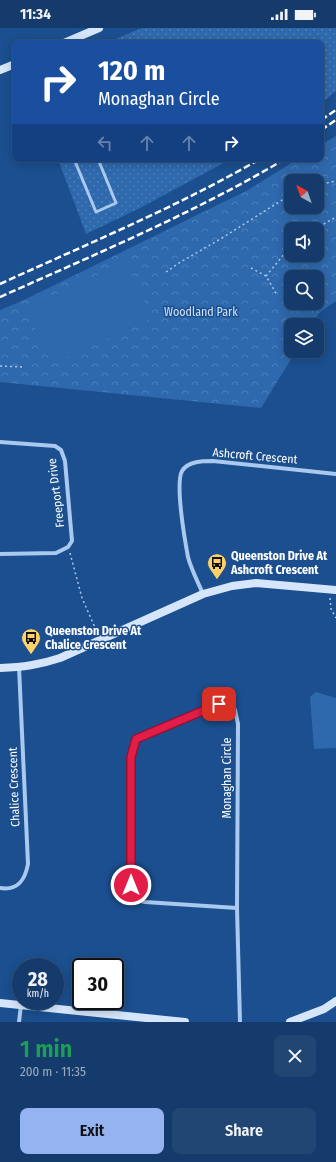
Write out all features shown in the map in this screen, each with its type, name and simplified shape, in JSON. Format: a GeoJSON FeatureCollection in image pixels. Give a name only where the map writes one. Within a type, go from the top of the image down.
{"type":"FeatureCollection","features":[{"type":"Feature","properties":{"kind":"street"},"geometry":{"type":"LineString","coordinates":[[71,40],[99,28]]}},
{"type":"Feature","properties":{"kind":"street"},"geometry":{"type":"LineString","coordinates":[[0,70],[12,65]]}},
{"type":"Feature","properties":{"kind":"street","name":"Freeport Drive"},"geometry":{"type":"LineString","coordinates":[[0,442],[55,446],[61,450],[65,461],[72,540],[68,547]]}},
{"type":"Feature","properties":{"kind":"street","name":"Ashcroft Crescent"},"geometry":{"type":"LineString","coordinates":[[203,594],[186,546],[179,492],[182,471],[195,462],[213,461],[336,474]]}},
{"type":"Feature","properties":{"kind":"street"},"geometry":{"type":"LineString","coordinates":[[0,554],[56,553],[68,547]]}},
{"type":"Feature","properties":{"kind":"street"},"geometry":{"type":"LineString","coordinates":[[0,668],[20,667],[60,658],[203,594],[232,586],[256,583],[333,590]]}},
{"type":"Feature","properties":{"kind":"street","name":"Chalice Crescent"},"geometry":{"type":"LineString","coordinates":[[0,888],[12,888],[23,880],[28,864],[20,667]]}},
{"type":"Feature","properties":{"kind":"street","name":"Monaghan Circle"},"geometry":{"type":"LineString","coordinates":[[237,908],[145,902],[134,899],[131,891],[131,757],[136,739],[219,704],[229,704],[235,710],[238,724],[237,908],[240,1022]]}},
{"type":"Feature","properties":{"kind":"street"},"geometry":{"type":"LineString","coordinates":[[290,1022],[324,1009],[336,1001]]}},
{"type":"Feature","properties":{"kind":"street"},"geometry":{"type":"LineString","coordinates":[[0,1003],[12,1004]]}},
{"type":"Feature","properties":{"kind":"street"},"geometry":{"type":"LineString","coordinates":[[64,1009],[185,1022]]}},
{"type":"Feature","properties":{"kind":"street"},"geometry":{"type":"LineString","coordinates":[[19,1022],[20,1010]]}},
{"type":"Feature","properties":{"kind":"lane"},"geometry":{"type":"LineString","coordinates":[[75,162],[96,212],[116,203],[99,162]]}},
{"type":"Feature","properties":{"kind":"path"},"geometry":{"type":"LineString","coordinates":[[324,184],[336,181]]}},
{"type":"Feature","properties":{"kind":"path"},"geometry":{"type":"LineString","coordinates":[[166,272],[284,199]]}},
{"type":"Feature","properties":{"kind":"path"},"geometry":{"type":"LineString","coordinates":[[324,224],[336,216]]}},
{"type":"Feature","properties":{"kind":"path"},"geometry":{"type":"LineString","coordinates":[[266,276],[284,254]]}},
{"type":"Feature","properties":{"kind":"path"},"geometry":{"type":"LineString","coordinates":[[251,268],[266,276],[277,295]]}},
{"type":"Feature","properties":{"kind":"path"},"geometry":{"type":"LineString","coordinates":[[0,366],[24,367]]}},
{"type":"Feature","properties":{"kind":"path"},"geometry":{"type":"LineString","coordinates":[[68,547],[82,598],[101,640]]}},
{"type":"Feature","properties":{"kind":"path"},"geometry":{"type":"LineString","coordinates":[[333,590],[331,609],[336,618]]}},
{"type":"Feature","properties":{"kind":"green space"},"geometry":{"type":"Polygon","coordinates":[[[142,28],[336,28],[336,91],[324,101],[324,40],[113,40],[142,28]]]}},
{"type":"Feature","properties":{"kind":"green space","name":"Woodland Park"},"geometry":{"type":"Polygon","coordinates":[[[336,136],[336,301],[324,309],[324,270],[284,270],[284,310],[323,310],[316,318],[284,318],[284,358],[292,358],[261,408],[0,382],[0,310],[24,300],[248,190],[293,162],[324,162],[324,143],[336,136]]]}},
{"type":"Feature","properties":{"kind":"green space"},"geometry":{"type":"Polygon","coordinates":[[[59,162],[225,162],[140,208],[86,234],[59,162]]]}},
{"type":"Feature","properties":{"kind":"green space"},"geometry":{"type":"Polygon","coordinates":[[[126,262],[152,318],[52,364],[26,308],[126,262]]]}},
{"type":"Feature","properties":{"kind":"green space"},"geometry":{"type":"Polygon","coordinates":[[[316,692],[336,698],[336,748],[314,749],[310,697],[316,692]]]}},
{"type":"Feature","properties":{"kind":"railway"},"geometry":{"type":"LineString","coordinates":[[324,118],[336,110]]}},
{"type":"Feature","properties":{"kind":"railway"},"geometry":{"type":"LineString","coordinates":[[324,128],[336,120]]}},
{"type":"Feature","properties":{"kind":"railway"},"geometry":{"type":"LineString","coordinates":[[0,284],[164,209],[229,177],[255,162]]}},
{"type":"Feature","properties":{"kind":"railway"},"geometry":{"type":"LineString","coordinates":[[0,297],[180,215],[251,179],[280,162]]}},
{"type":"Feature","properties":{"kind":"place","name":"Queenston Drive At Ashcroft Crescent"},"geometry":{"type":"Point","coordinates":[217,580]}},
{"type":"Feature","properties":{"kind":"place","name":"Queenston Drive At Chalice Crescent"},"geometry":{"type":"Point","coordinates":[31,655]}},
{"type":"Feature","properties":{"kind":"route"},"geometry":{"type":"LineString","coordinates":[[131,885],[131,757],[136,739],[219,704]]}}]}
